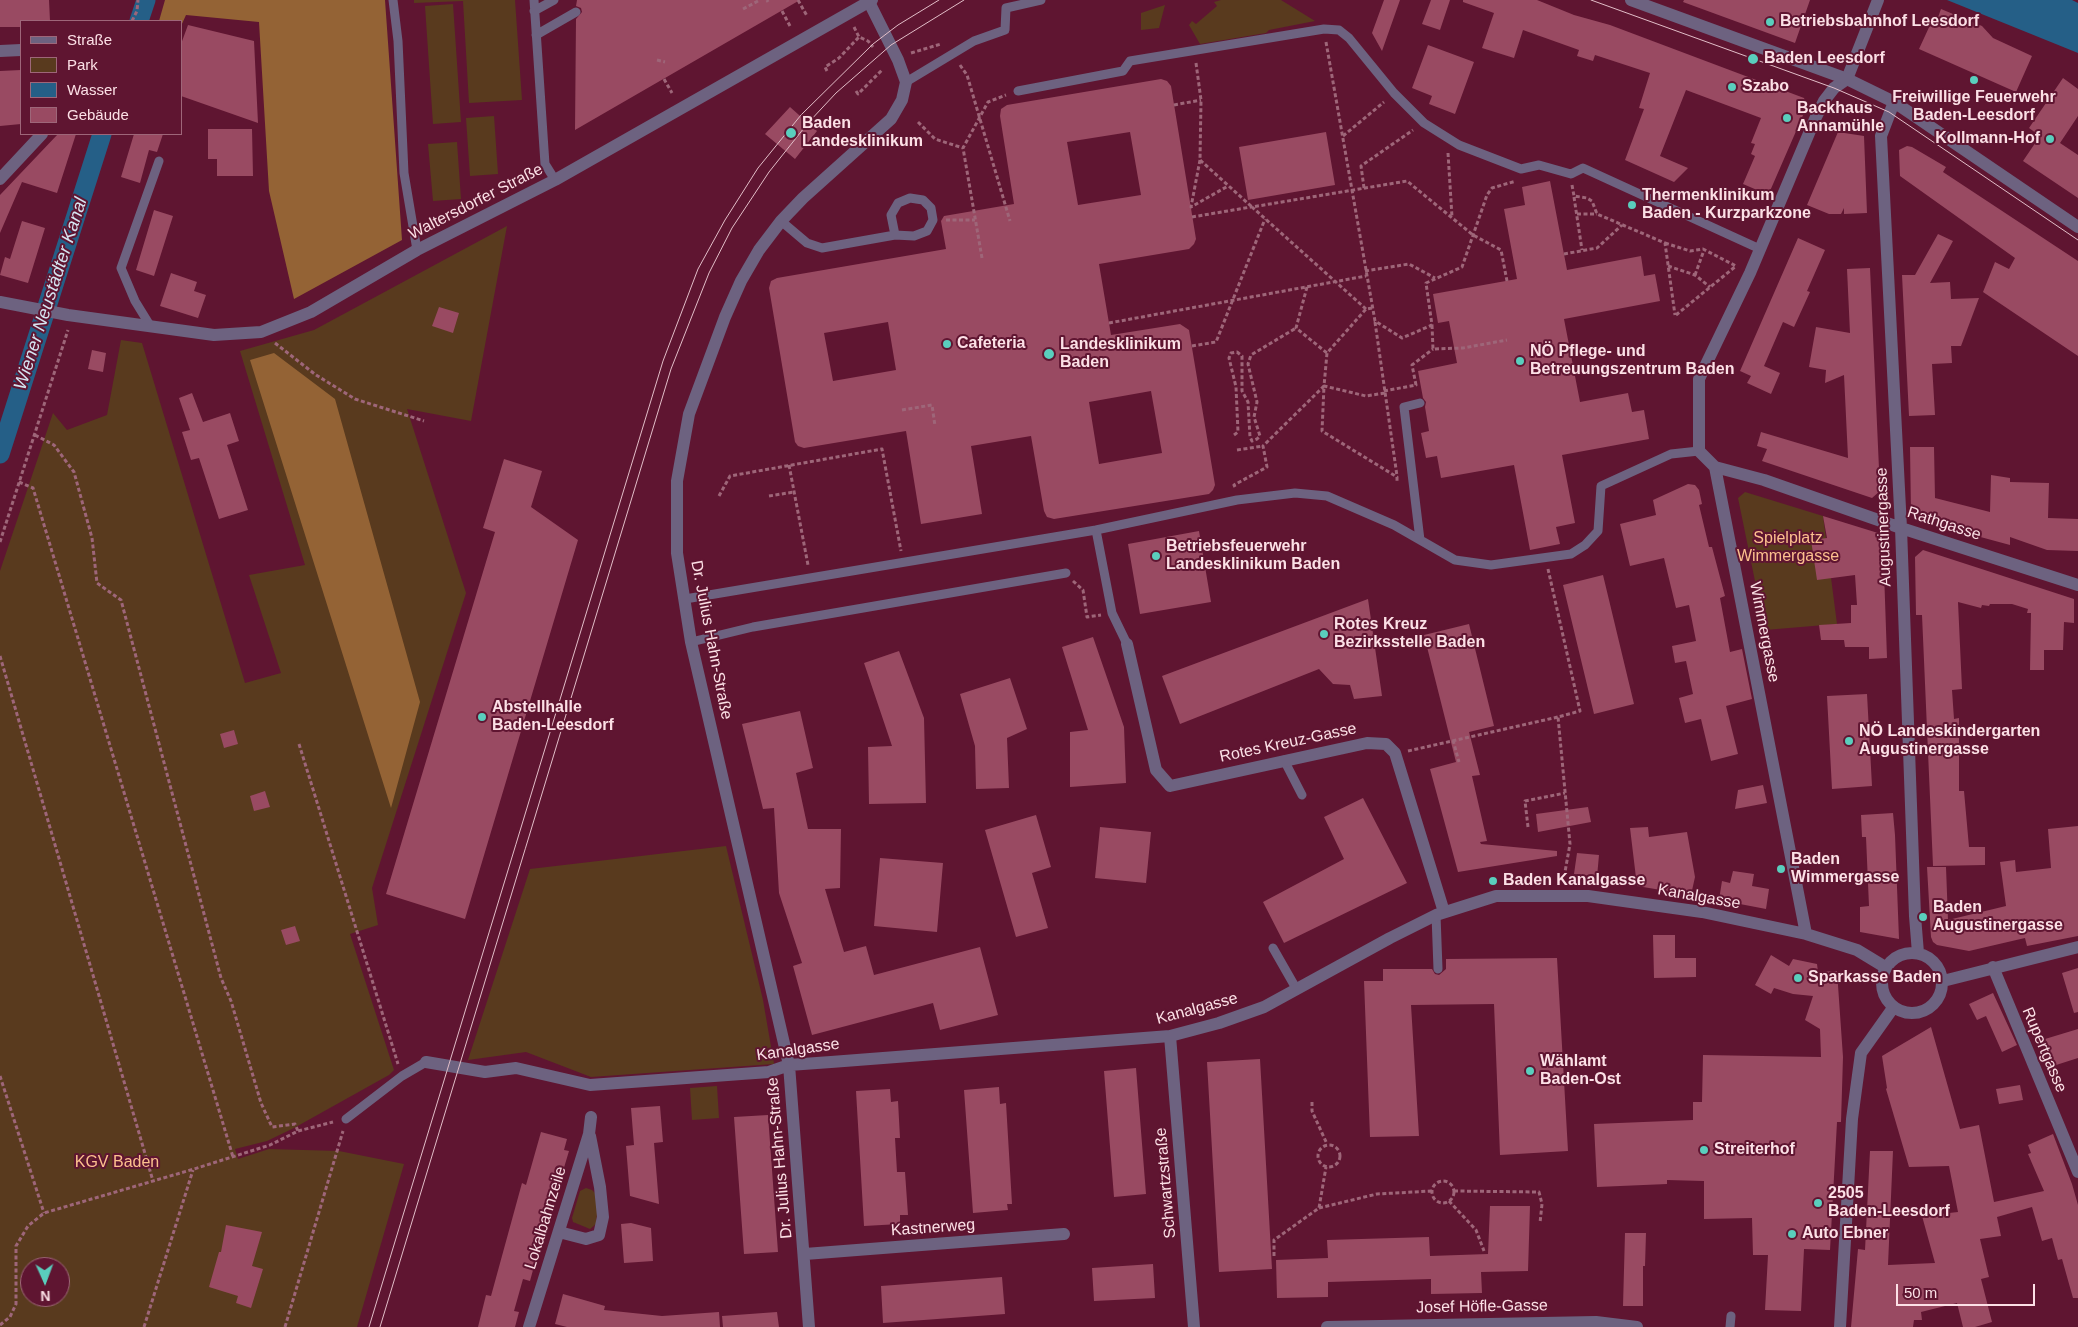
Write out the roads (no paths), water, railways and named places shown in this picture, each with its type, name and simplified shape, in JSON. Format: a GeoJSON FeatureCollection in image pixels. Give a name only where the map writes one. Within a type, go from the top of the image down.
{"type":"FeatureCollection","features":[{"type":"Feature","properties":{"kind":"street"},"geometry":{"type":"LineString","coordinates":[[1632,0],[1847,79],[1894,102],[2078,227]]}},
{"type":"Feature","properties":{"kind":"street"},"geometry":{"type":"LineString","coordinates":[[1715,467],[1698,451],[1699,379],[1750,273],[1815,119],[1824,101],[1834,88],[1847,79],[1878,0]]}},
{"type":"Feature","properties":{"kind":"street","name":"Waltersdorfer Straße"},"geometry":{"type":"LineString","coordinates":[[0,302],[71,315],[214,335],[260,332],[311,312],[417,250],[555,180],[870,1]]}},
{"type":"Feature","properties":{"kind":"street"},"geometry":{"type":"LineString","coordinates":[[870,1],[898,60],[906,82]]}},
{"type":"Feature","properties":{"kind":"street"},"geometry":{"type":"LineString","coordinates":[[0,51],[20,50]]}},
{"type":"Feature","properties":{"kind":"street","name":"Dr. Julius Hahn-Straße"},"geometry":{"type":"LineString","coordinates":[[809,1327],[805,1254],[789,1065],[692,642],[678,553],[677,481],[688,414],[725,317],[741,281],[759,250],[781,221],[803,198],[891,119],[902,100],[906,82]]}},
{"type":"Feature","properties":{"kind":"street","name":"Augustinergasse"},"geometry":{"type":"LineString","coordinates":[[1894,102],[1881,136],[1901,528],[1918,953]]}},
{"type":"Feature","properties":{"kind":"street"},"geometry":{"type":"LineString","coordinates":[[0,179],[41,135]]}},
{"type":"Feature","properties":{"kind":"street","name":"Rathgasse"},"geometry":{"type":"LineString","coordinates":[[1715,467],[1764,480],[1901,528],[2078,585]]}},
{"type":"Feature","properties":{"kind":"street","name":"Wimmergasse"},"geometry":{"type":"LineString","coordinates":[[1715,467],[1806,934]]}},
{"type":"Feature","properties":{"kind":"street","name":"Rotes Kreuz-Gasse"},"geometry":{"type":"LineString","coordinates":[[1127,644],[1156,770],[1170,786],[1367,743],[1386,744],[1395,753],[1440,914]]}},
{"type":"Feature","properties":{"kind":"street","name":"Kanalgasse"},"geometry":{"type":"LineString","coordinates":[[426,1062],[486,1072],[516,1068],[590,1085],[769,1072],[789,1065],[1170,1036],[1219,1023],[1264,1007],[1390,938],[1440,914],[1496,896],[1588,896],[1702,912],[1806,934],[1857,950],[1885,967]]}},
{"type":"Feature","properties":{"kind":"street"},"geometry":{"type":"LineString","coordinates":[[1943,981],[2078,947]]}},
{"type":"Feature","properties":{"kind":"street"},"geometry":{"type":"LineString","coordinates":[[1918,953],[1935,964],[1943,981],[1941,994],[1932,1007],[1911,1014],[1893,1008],[1885,999],[1881,984],[1885,967],[1898,956],[1918,953]]}},
{"type":"Feature","properties":{"kind":"street","name":"Rupertgasse"},"geometry":{"type":"LineString","coordinates":[[1993,967],[2078,1172]]}},
{"type":"Feature","properties":{"kind":"street"},"geometry":{"type":"LineString","coordinates":[[1840,1327],[1852,1119],[1862,1053],[1893,1008]]}},
{"type":"Feature","properties":{"kind":"street","name":"Schwartzstraße"},"geometry":{"type":"LineString","coordinates":[[1170,1036],[1194,1327]]}},
{"type":"Feature","properties":{"kind":"street","name":"Lokalbahnzeile"},"geometry":{"type":"LineString","coordinates":[[529,1327],[590,1134],[591,1117]]}},
{"type":"Feature","properties":{"kind":"street"},"geometry":{"type":"LineString","coordinates":[[559,1232],[586,1239],[599,1235],[603,1217],[600,1186],[590,1134]]}},
{"type":"Feature","properties":{"kind":"street","name":"Kastnerweg"},"geometry":{"type":"LineString","coordinates":[[805,1254],[1064,1234]]}},
{"type":"Feature","properties":{"kind":"street","name":"Josef Höfle-Gasse"},"geometry":{"type":"LineString","coordinates":[[1327,1327],[1596,1322],[1637,1327]]}},
{"type":"Feature","properties":{"kind":"lane"},"geometry":{"type":"LineString","coordinates":[[394,0],[398,40],[404,173],[417,250]]}},
{"type":"Feature","properties":{"kind":"lane"},"geometry":{"type":"LineString","coordinates":[[534,0],[545,164],[555,180]]}},
{"type":"Feature","properties":{"kind":"lane"},"geometry":{"type":"LineString","coordinates":[[534,11],[554,0]]}},
{"type":"Feature","properties":{"kind":"lane"},"geometry":{"type":"LineString","coordinates":[[906,82],[974,41],[1005,30],[1006,8],[1041,0]]}},
{"type":"Feature","properties":{"kind":"lane"},"geometry":{"type":"LineString","coordinates":[[536,35],[576,12]]}},
{"type":"Feature","properties":{"kind":"lane"},"geometry":{"type":"LineString","coordinates":[[1018,91],[1122,71],[1130,62],[1324,28],[1339,30],[1349,38],[1394,93],[1424,123],[1459,145],[1520,169],[1538,165],[1571,174],[1583,168],[1760,249]]}},
{"type":"Feature","properties":{"kind":"lane"},"geometry":{"type":"LineString","coordinates":[[151,327],[136,301],[121,268],[159,161]]}},
{"type":"Feature","properties":{"kind":"lane"},"geometry":{"type":"LineString","coordinates":[[781,221],[807,243],[822,248],[895,235],[914,236],[927,231],[933,220],[931,208],[922,200],[910,198],[898,203],[892,215],[895,235]]}},
{"type":"Feature","properties":{"kind":"lane"},"geometry":{"type":"LineString","coordinates":[[1420,403],[1404,406],[1420,540]]}},
{"type":"Feature","properties":{"kind":"lane"},"geometry":{"type":"LineString","coordinates":[[685,599],[1096,530],[1237,500],[1295,492],[1327,496],[1394,525],[1455,560],[1491,565],[1546,558],[1571,554],[1585,546],[1598,531],[1601,486],[1671,454],[1698,451]]}},
{"type":"Feature","properties":{"kind":"lane"},"geometry":{"type":"LineString","coordinates":[[1096,530],[1112,613],[1127,644]]}},
{"type":"Feature","properties":{"kind":"lane"},"geometry":{"type":"LineString","coordinates":[[692,642],[753,628],[1066,573]]}},
{"type":"Feature","properties":{"kind":"lane"},"geometry":{"type":"LineString","coordinates":[[1284,760],[1302,795]]}},
{"type":"Feature","properties":{"kind":"lane"},"geometry":{"type":"LineString","coordinates":[[1438,969],[1440,914]]}},
{"type":"Feature","properties":{"kind":"lane"},"geometry":{"type":"LineString","coordinates":[[1273,948],[1296,990]]}},
{"type":"Feature","properties":{"kind":"lane"},"geometry":{"type":"LineString","coordinates":[[346,1119],[402,1076],[426,1062]]}},
{"type":"Feature","properties":{"kind":"lane"},"geometry":{"type":"LineString","coordinates":[[1730,1327],[1731,1316]]}},
{"type":"Feature","properties":{"kind":"water"},"geometry":{"type":"Polygon","coordinates":[[[1947,0],[2072,0],[2078,3],[2078,53],[1947,0]]]}},
{"type":"Feature","properties":{"kind":"waterway","name":"Wiener Neustädter Kanal"},"geometry":{"type":"LineString","coordinates":[[139,20],[146,0]]}},
{"type":"Feature","properties":{"kind":"waterway","name":"Wiener Neustädter Kanal"},"geometry":{"type":"LineString","coordinates":[[0,454],[102,135]]}},
{"type":"Feature","properties":{"kind":"tram line"},"geometry":{"type":"LineString","coordinates":[[369,1327],[663,361],[698,269],[725,220],[758,168],[801,115],[873,44],[898,25],[939,0]]}},
{"type":"Feature","properties":{"kind":"tram line"},"geometry":{"type":"LineString","coordinates":[[380,1327],[671,369],[709,273],[732,228],[769,172],[808,123],[836,93],[891,45],[964,0]]}},
{"type":"Feature","properties":{"kind":"tram line"},"geometry":{"type":"LineString","coordinates":[[1591,0],[1834,88],[1889,112],[2078,240]]}},
{"type":"Feature","properties":{"kind":"place","name":"Betriebsbahnhof Leesdorf"},"geometry":{"type":"Point","coordinates":[1770,22]}},
{"type":"Feature","properties":{"kind":"place","name":"Baden Leesdorf"},"geometry":{"type":"Point","coordinates":[1753,59]}},
{"type":"Feature","properties":{"kind":"place","name":"Freiwillige Feuerwehr Baden-Leesdorf"},"geometry":{"type":"Point","coordinates":[1974,80]}},
{"type":"Feature","properties":{"kind":"place","name":"Szabo"},"geometry":{"type":"Point","coordinates":[1732,87]}},
{"type":"Feature","properties":{"kind":"place","name":"Backhaus Annamühle"},"geometry":{"type":"Point","coordinates":[1787,118]}},
{"type":"Feature","properties":{"kind":"place","name":"Baden Landesklinikum"},"geometry":{"type":"Point","coordinates":[791,133]}},
{"type":"Feature","properties":{"kind":"place","name":"Kollmann-Hof"},"geometry":{"type":"Point","coordinates":[2050,139]}},
{"type":"Feature","properties":{"kind":"place","name":"Thermenklinikum Baden - Kurzparkzone"},"geometry":{"type":"Point","coordinates":[1632,205]}},
{"type":"Feature","properties":{"kind":"place","name":"Cafeteria"},"geometry":{"type":"Point","coordinates":[947,344]}},
{"type":"Feature","properties":{"kind":"place","name":"Landesklinikum Baden"},"geometry":{"type":"Point","coordinates":[1049,354]}},
{"type":"Feature","properties":{"kind":"place","name":"NÖ Pflege- und Betreuungszentrum Baden"},"geometry":{"type":"Point","coordinates":[1520,361]}},
{"type":"Feature","properties":{"kind":"place","name":"Betriebsfeuerwehr Landesklinikum Baden"},"geometry":{"type":"Point","coordinates":[1156,556]}},
{"type":"Feature","properties":{"kind":"place","name":"Rotes Kreuz Bezirksstelle Baden"},"geometry":{"type":"Point","coordinates":[1324,634]}},
{"type":"Feature","properties":{"kind":"place","name":"Abstellhalle Baden-Leesdorf"},"geometry":{"type":"Point","coordinates":[482,717]}},
{"type":"Feature","properties":{"kind":"place","name":"NÖ Landeskindergarten Augustinergasse"},"geometry":{"type":"Point","coordinates":[1849,741]}},
{"type":"Feature","properties":{"kind":"place","name":"Baden Wimmergasse"},"geometry":{"type":"Point","coordinates":[1781,869]}},
{"type":"Feature","properties":{"kind":"place","name":"Baden Kanalgasse"},"geometry":{"type":"Point","coordinates":[1493,881]}},
{"type":"Feature","properties":{"kind":"place","name":"Baden Augustinergasse"},"geometry":{"type":"Point","coordinates":[1923,917]}},
{"type":"Feature","properties":{"kind":"place","name":"Sparkasse Baden"},"geometry":{"type":"Point","coordinates":[1798,978]}},
{"type":"Feature","properties":{"kind":"place","name":"Wählamt Baden-Ost"},"geometry":{"type":"Point","coordinates":[1530,1071]}},
{"type":"Feature","properties":{"kind":"place","name":"Streiterhof"},"geometry":{"type":"Point","coordinates":[1704,1150]}},
{"type":"Feature","properties":{"kind":"place","name":"2505 Baden-Leesdorf"},"geometry":{"type":"Point","coordinates":[1818,1203]}},
{"type":"Feature","properties":{"kind":"place","name":"Auto Ebner"},"geometry":{"type":"Point","coordinates":[1792,1234]}},
{"type":"Feature","properties":{"kind":"park label","name":"Spielplatz Wimmergasse"},"geometry":{"type":"Point","coordinates":[1788,548]}},
{"type":"Feature","properties":{"kind":"park label","name":"KGV Baden"},"geometry":{"type":"Point","coordinates":[117,1163]}}]}
